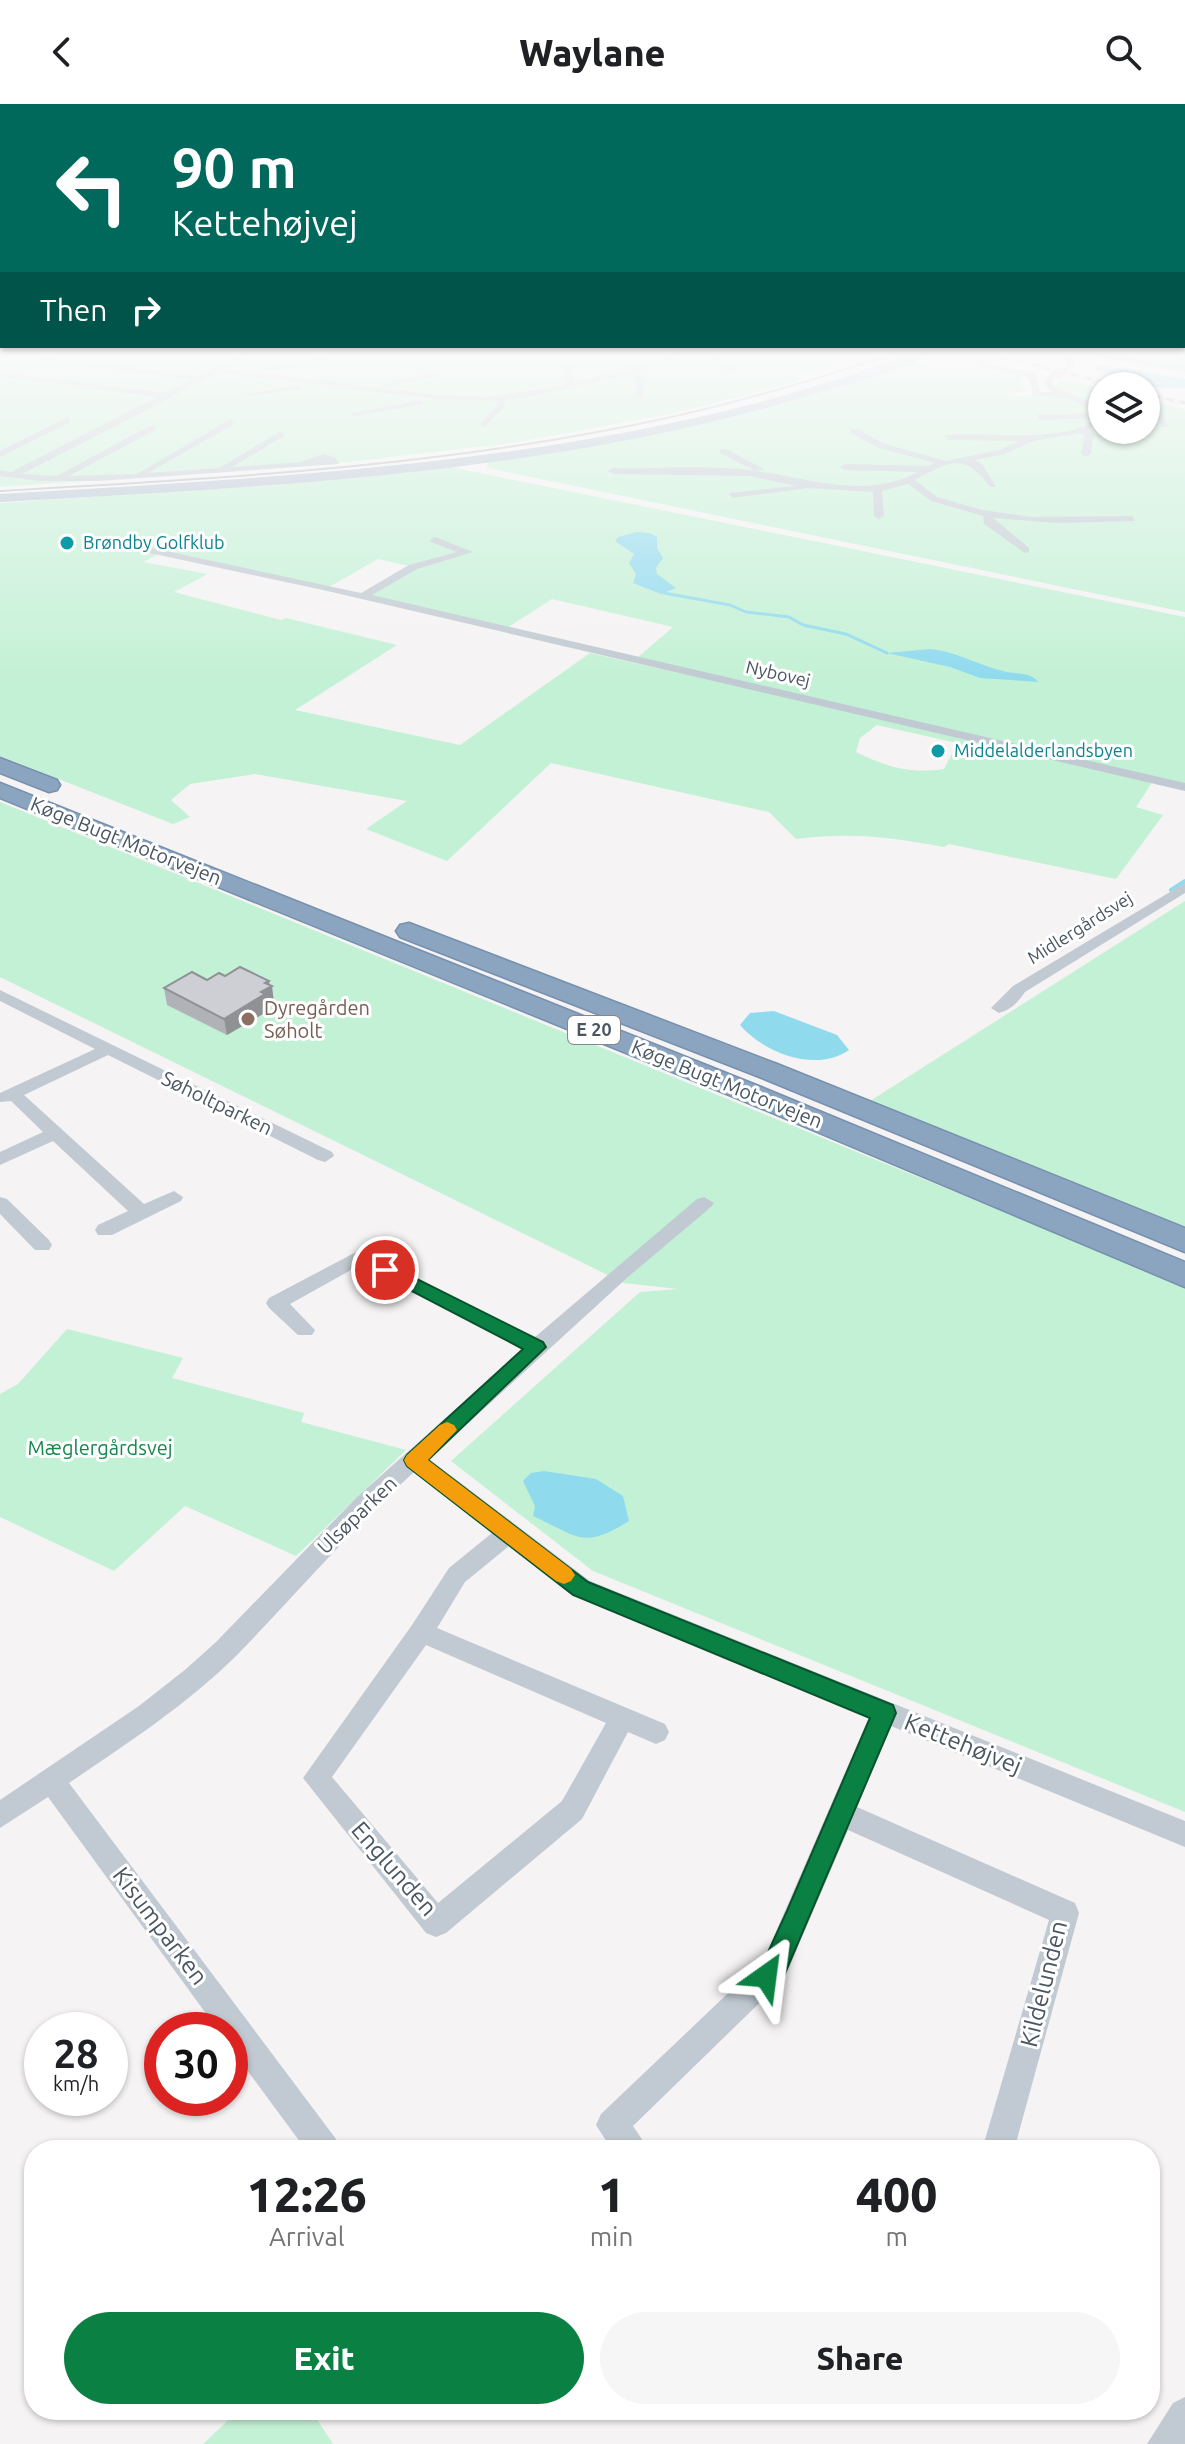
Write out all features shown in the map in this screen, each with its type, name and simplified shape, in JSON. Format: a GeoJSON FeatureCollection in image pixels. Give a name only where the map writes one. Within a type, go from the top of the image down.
{"type":"FeatureCollection","features":[{"type":"Feature","properties":{"kind":"highway","name":"Køge Bugt Motorvejen"},"geometry":{"type":"LineString","coordinates":[[0,765],[279,880],[767,1070],[1185,1241]]}},
{"type":"Feature","properties":{"kind":"highway","name":"Køge Bugt Motorvejen"},"geometry":{"type":"LineString","coordinates":[[0,790],[735,1087],[1185,1275]]}},
{"type":"Feature","properties":{"kind":"main road"},"geometry":{"type":"LineString","coordinates":[[0,496],[332,476],[454,461]]}},
{"type":"Feature","properties":{"kind":"street"},"geometry":{"type":"LineString","coordinates":[[12,475],[39,461]]}},
{"type":"Feature","properties":{"kind":"street"},"geometry":{"type":"LineString","coordinates":[[55,481],[91,461]]}},
{"type":"Feature","properties":{"kind":"street"},"geometry":{"type":"LineString","coordinates":[[136,476],[162,461]]}},
{"type":"Feature","properties":{"kind":"street"},"geometry":{"type":"LineString","coordinates":[[220,471],[236,461]]}},
{"type":"Feature","properties":{"kind":"street"},"geometry":{"type":"LineString","coordinates":[[302,465],[309,461]]}},
{"type":"Feature","properties":{"kind":"street"},"geometry":{"type":"LineString","coordinates":[[0,473],[55,481],[335,461]]}},
{"type":"Feature","properties":{"kind":"street"},"geometry":{"type":"LineString","coordinates":[[741,461],[766,475]]}},
{"type":"Feature","properties":{"kind":"street"},"geometry":{"type":"LineString","coordinates":[[936,461],[946,464]]}},
{"type":"Feature","properties":{"kind":"street"},"geometry":{"type":"LineString","coordinates":[[732,495],[815,487],[876,489],[909,481],[928,469],[961,461]]}},
{"type":"Feature","properties":{"kind":"street"},"geometry":{"type":"LineString","coordinates":[[969,461],[979,466],[993,485]]}},
{"type":"Feature","properties":{"kind":"street"},"geometry":{"type":"LineString","coordinates":[[845,467],[928,469]]}},
{"type":"Feature","properties":{"kind":"street"},"geometry":{"type":"LineString","coordinates":[[613,471],[766,475],[815,487]]}},
{"type":"Feature","properties":{"kind":"street"},"geometry":{"type":"LineString","coordinates":[[909,481],[938,501],[1038,521],[1132,519]]}},
{"type":"Feature","properties":{"kind":"street"},"geometry":{"type":"LineString","coordinates":[[876,489],[880,494],[879,516]]}},
{"type":"Feature","properties":{"kind":"street"},"geometry":{"type":"LineString","coordinates":[[987,512],[988,522],[1025,550]]}},
{"type":"Feature","properties":{"kind":"street","name":"Nybovej"},"geometry":{"type":"LineString","coordinates":[[88,537],[363,596],[1185,787]]}},
{"type":"Feature","properties":{"kind":"street"},"geometry":{"type":"LineString","coordinates":[[363,596],[413,567],[468,552],[435,540]]}},
{"type":"Feature","properties":{"kind":"street","name":"Midlergårdsvej"},"geometry":{"type":"LineString","coordinates":[[999,1008],[1012,999],[1019,989],[1185,887]]}},
{"type":"Feature","properties":{"kind":"street","name":"Søholtparken"},"geometry":{"type":"LineString","coordinates":[[0,995],[325,1156]]}},
{"type":"Feature","properties":{"kind":"street"},"geometry":{"type":"LineString","coordinates":[[108,1049],[6,1096],[56,1133],[141,1212]]}},
{"type":"Feature","properties":{"kind":"street"},"geometry":{"type":"LineString","coordinates":[[0,1159],[56,1133]]}},
{"type":"Feature","properties":{"kind":"street"},"geometry":{"type":"LineString","coordinates":[[105,1230],[174,1197]]}},
{"type":"Feature","properties":{"kind":"street"},"geometry":{"type":"LineString","coordinates":[[0,1203],[42,1245]]}},
{"type":"Feature","properties":{"kind":"street","name":"Ulsøparken"},"geometry":{"type":"LineString","coordinates":[[0,1815],[148,1714],[195,1677],[225,1650],[365,1503],[537,1347],[704,1203]]}},
{"type":"Feature","properties":{"kind":"street"},"geometry":{"type":"LineString","coordinates":[[305,1330],[276,1303],[360,1257],[537,1347]]}},
{"type":"Feature","properties":{"kind":"street","name":"Kettehøjvej"},"geometry":{"type":"LineString","coordinates":[[414,1460],[581,1588],[1185,1834]]}},
{"type":"Feature","properties":{"kind":"street","name":"Englunden"},"geometry":{"type":"LineString","coordinates":[[509,1533],[457,1575],[421,1632],[316,1778],[436,1923],[572,1810],[622,1718]]}},
{"type":"Feature","properties":{"kind":"street"},"geometry":{"type":"LineString","coordinates":[[421,1632],[656,1732]]}},
{"type":"Feature","properties":{"kind":"street"},"geometry":{"type":"LineString","coordinates":[[625,2140],[612,2125],[774,1969],[884,1713]]}},
{"type":"Feature","properties":{"kind":"street","name":"Kisumparken"},"geometry":{"type":"LineString","coordinates":[[51,1780],[318,2140]]}},
{"type":"Feature","properties":{"kind":"street","name":"Kildelunden"},"geometry":{"type":"LineString","coordinates":[[842,1814],[1065,1913],[1001,2140]]}},
{"type":"Feature","properties":{"kind":"street"},"geometry":{"type":"LineString","coordinates":[[1165,2444],[1185,2415]]}},
{"type":"Feature","properties":{"kind":"green space"},"geometry":{"type":"Polygon","coordinates":[[[0,461],[355,461],[339,463],[0,487],[0,461]]]}},
{"type":"Feature","properties":{"kind":"green space"},"geometry":{"type":"Polygon","coordinates":[[[493,461],[1185,461],[1185,612],[487,468],[488,462],[493,461]]]}},
{"type":"Feature","properties":{"kind":"green space","name":"Brøndby Golfklub"},"geometry":{"type":"Polygon","coordinates":[[[451,467],[1185,617],[1185,784],[1155,778],[1136,807],[1163,815],[1116,879],[949,844],[944,847],[853,836],[796,839],[769,812],[551,763],[447,861],[366,829],[407,801],[255,774],[190,784],[171,800],[190,817],[173,824],[0,756],[0,503],[272,485],[451,467]],[[179,544],[143,562],[208,574],[174,592],[281,620],[286,618],[397,645],[295,710],[460,745],[590,653],[755,690],[637,658],[673,627],[552,599],[507,628],[366,596],[418,568],[378,559],[329,587],[167,551],[179,544]],[[877,725],[860,738],[856,752],[899,768],[920,771],[944,769],[957,744],[957,743],[877,725]]]}},
{"type":"Feature","properties":{"kind":"green space"},"geometry":{"type":"Polygon","coordinates":[[[0,802],[1185,1286],[1185,1812],[593,1571],[451,1461],[640,1292],[678,1289],[624,1283],[0,977],[0,802]]]}},
{"type":"Feature","properties":{"kind":"green space"},"geometry":{"type":"Polygon","coordinates":[[[1185,901],[1185,1227],[870,1101],[1185,901]]]}},
{"type":"Feature","properties":{"kind":"green space","name":"Mæglergårdsvej"},"geometry":{"type":"Polygon","coordinates":[[[67,1329],[183,1358],[172,1378],[304,1413],[301,1422],[406,1450],[296,1556],[185,1506],[114,1571],[0,1517],[0,1394],[18,1384],[67,1329]]]}},
{"type":"Feature","properties":{"kind":"green space"},"geometry":{"type":"Polygon","coordinates":[[[228,2420],[317,2420],[333,2444],[203,2444],[228,2420]]]}},
{"type":"Feature","properties":{"kind":"water"},"geometry":{"type":"Polygon","coordinates":[[[637,532],[657,537],[657,548],[663,558],[656,568],[657,574],[676,588],[661,594],[633,583],[636,574],[629,563],[634,554],[615,541],[618,537],[637,532]]]}},
{"type":"Feature","properties":{"kind":"water"},"geometry":{"type":"Polygon","coordinates":[[[930,649],[1027,675],[1038,682],[980,678],[950,667],[887,653],[930,649]]]}},
{"type":"Feature","properties":{"kind":"water"},"geometry":{"type":"Polygon","coordinates":[[[774,1011],[837,1035],[849,1050],[821,1060],[791,1057],[763,1044],[740,1025],[750,1013],[774,1011]]]}},
{"type":"Feature","properties":{"kind":"water"},"geometry":{"type":"Polygon","coordinates":[[[544,1471],[596,1479],[623,1496],[629,1521],[590,1538],[571,1534],[533,1516],[535,1506],[523,1481],[531,1473],[544,1471]]]}},
{"type":"Feature","properties":{"kind":"building"},"geometry":{"type":"Polygon","coordinates":[[[240,967],[269,981],[265,983],[272,986],[261,992],[265,994],[224,1019],[164,988],[192,972],[207,980],[219,973],[225,976],[240,967]]]}},
{"type":"Feature","properties":{"kind":"waterway"},"geometry":{"type":"LineString","coordinates":[[664,593],[730,605],[746,612],[789,617],[803,625],[846,634],[887,653]]}},
{"type":"Feature","properties":{"kind":"waterway"},"geometry":{"type":"LineString","coordinates":[[1171,890],[1185,881]]}},
{"type":"Feature","properties":{"kind":"tram line"},"geometry":{"type":"LineString","coordinates":[[0,491],[256,475],[397,461]]}},
{"type":"Feature","properties":{"kind":"slow traffic"},"geometry":{"type":"LineString","coordinates":[[447,1430],[414,1460],[564,1575]]}},
{"type":"Feature","properties":{"kind":"place","name":"Brøndby Golfklub"},"geometry":{"type":"Point","coordinates":[67,543]}},
{"type":"Feature","properties":{"kind":"place","name":"Middelalderlandsbyen"},"geometry":{"type":"Point","coordinates":[938,751]}},
{"type":"Feature","properties":{"kind":"place","name":"Dyregården Søholt"},"geometry":{"type":"Point","coordinates":[248,1019]}},
{"type":"Feature","properties":{"kind":"route"},"geometry":{"type":"LineString","coordinates":[[385,1270],[537,1347],[414,1460],[581,1588],[884,1713],[796,1920],[774,1969],[766,1976]]}}]}
